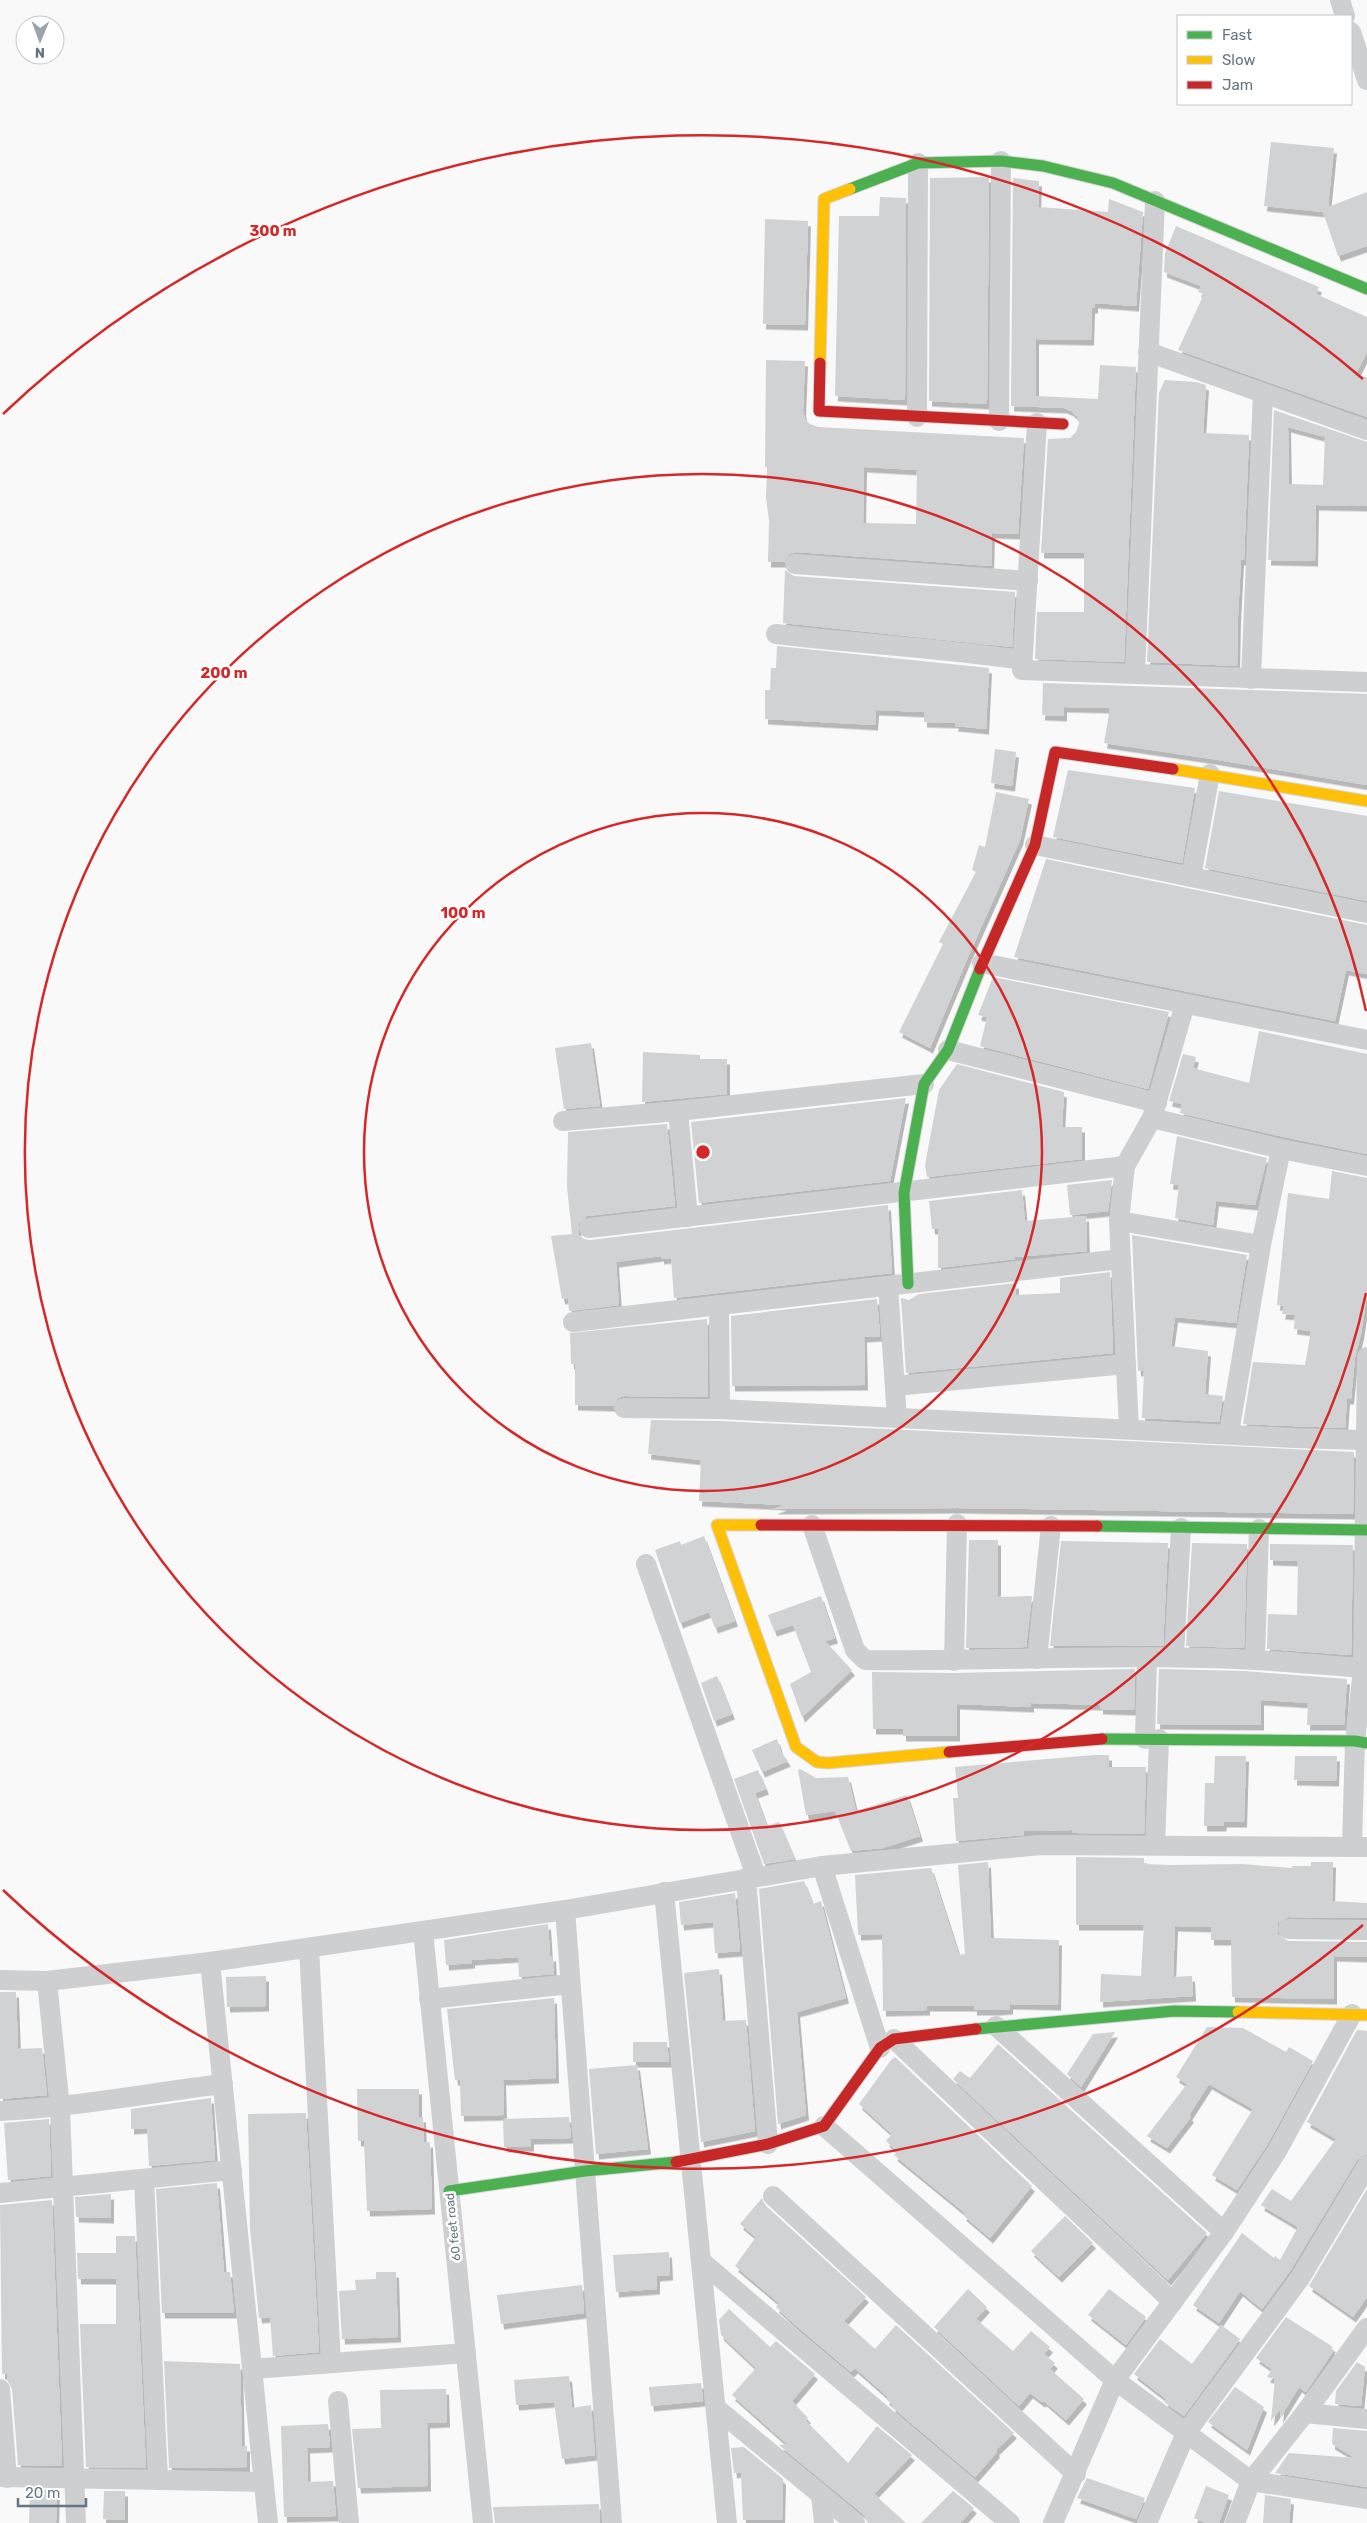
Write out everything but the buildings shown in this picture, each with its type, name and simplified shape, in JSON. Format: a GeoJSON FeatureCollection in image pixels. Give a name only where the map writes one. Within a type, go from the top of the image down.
{"type":"FeatureCollection","features":[{"type":"Feature","properties":{"kind":"street"},"geometry":{"type":"LineString","coordinates":[[1340,0],[1345,15]]}},
{"type":"Feature","properties":{"kind":"street"},"geometry":{"type":"LineString","coordinates":[[1352,35],[1367,80]]}},
{"type":"Feature","properties":{"kind":"street"},"geometry":{"type":"LineString","coordinates":[[999,421],[1001,161]]}},
{"type":"Feature","properties":{"kind":"street"},"geometry":{"type":"LineString","coordinates":[[1063,424],[819,411],[824,199],[918,163],[1001,161],[1043,166],[1113,183],[1367,290]]}},
{"type":"Feature","properties":{"kind":"street"},"geometry":{"type":"LineString","coordinates":[[917,417],[918,163]]}},
{"type":"Feature","properties":{"kind":"street"},"geometry":{"type":"LineString","coordinates":[[1135,674],[1155,201]]}},
{"type":"Feature","properties":{"kind":"street"},"geometry":{"type":"LineString","coordinates":[[1148,352],[1367,430]]}},
{"type":"Feature","properties":{"kind":"street"},"geometry":{"type":"LineString","coordinates":[[1251,678],[1263,393]]}},
{"type":"Feature","properties":{"kind":"street"},"geometry":{"type":"LineString","coordinates":[[1037,423],[1022,670],[1367,682]]}},
{"type":"Feature","properties":{"kind":"street"},"geometry":{"type":"LineString","coordinates":[[796,564],[1028,581]]}},
{"type":"Feature","properties":{"kind":"street"},"geometry":{"type":"LineString","coordinates":[[776,634],[854,644],[960,651],[1022,660]]}},
{"type":"Feature","properties":{"kind":"street"},"geometry":{"type":"LineString","coordinates":[[897,1418],[895,1386],[898,1285],[904,1193],[924,1084],[948,1050],[982,963],[1035,845],[1055,752],[1210,774],[1367,801]]}},
{"type":"Feature","properties":{"kind":"street"},"geometry":{"type":"LineString","coordinates":[[1191,877],[1210,774]]}},
{"type":"Feature","properties":{"kind":"street"},"geometry":{"type":"LineString","coordinates":[[1035,845],[1367,913]]}},
{"type":"Feature","properties":{"kind":"street"},"geometry":{"type":"LineString","coordinates":[[982,963],[1367,1040]]}},
{"type":"Feature","properties":{"kind":"street"},"geometry":{"type":"LineString","coordinates":[[1129,1429],[1119,1221],[1125,1166],[1154,1110],[1185,1004]]}},
{"type":"Feature","properties":{"kind":"street"},"geometry":{"type":"LineString","coordinates":[[948,1050],[1281,1149],[1367,1166]]}},
{"type":"Feature","properties":{"kind":"street"},"geometry":{"type":"LineString","coordinates":[[563,1121],[678,1111],[924,1084]]}},
{"type":"Feature","properties":{"kind":"street"},"geometry":{"type":"LineString","coordinates":[[678,1111],[688,1217]]}},
{"type":"Feature","properties":{"kind":"street"},"geometry":{"type":"LineString","coordinates":[[1229,1433],[1261,1245],[1281,1149]]}},
{"type":"Feature","properties":{"kind":"street"},"geometry":{"type":"LineString","coordinates":[[589,1228],[1125,1166]]}},
{"type":"Feature","properties":{"kind":"street"},"geometry":{"type":"LineString","coordinates":[[1119,1221],[1261,1245]]}},
{"type":"Feature","properties":{"kind":"street"},"geometry":{"type":"LineString","coordinates":[[573,1322],[1121,1259]]}},
{"type":"Feature","properties":{"kind":"street"},"geometry":{"type":"LineString","coordinates":[[719,1306],[720,1410]]}},
{"type":"Feature","properties":{"kind":"street"},"geometry":{"type":"LineString","coordinates":[[0,1980],[47,1981],[210,1962],[565,1910],[822,1866],[1041,1845],[1359,1846],[1361,1742],[1365,1669],[1366,1530],[1364,1440],[1367,1358]]}},
{"type":"Feature","properties":{"kind":"street"},"geometry":{"type":"LineString","coordinates":[[895,1386],[1126,1364]]}},
{"type":"Feature","properties":{"kind":"street"},"geometry":{"type":"LineString","coordinates":[[624,1408],[720,1410],[1364,1440]]}},
{"type":"Feature","properties":{"kind":"street"},"geometry":{"type":"LineString","coordinates":[[1361,1742],[1094,1739],[828,1763],[817,1762],[804,1754],[796,1746],[717,1525],[957,1524],[1366,1530]]}},
{"type":"Feature","properties":{"kind":"street"},"geometry":{"type":"LineString","coordinates":[[954,1661],[957,1524]]}},
{"type":"Feature","properties":{"kind":"street"},"geometry":{"type":"LineString","coordinates":[[812,1525],[855,1650],[861,1658],[866,1660],[954,1661],[1174,1656],[1255,1660],[1365,1669]]}},
{"type":"Feature","properties":{"kind":"street"},"geometry":{"type":"LineString","coordinates":[[1037,1659],[1051,1526]]}},
{"type":"Feature","properties":{"kind":"street"},"geometry":{"type":"LineString","coordinates":[[1174,1656],[1181,1528]]}},
{"type":"Feature","properties":{"kind":"street"},"geometry":{"type":"LineString","coordinates":[[1255,1660],[1259,1529]]}},
{"type":"Feature","properties":{"kind":"street"},"geometry":{"type":"LineString","coordinates":[[646,1564],[751,1877],[768,2144]]}},
{"type":"Feature","properties":{"kind":"street"},"geometry":{"type":"LineString","coordinates":[[1147,1657],[1152,1739],[1155,1845]]}},
{"type":"Feature","properties":{"kind":"street"},"geometry":{"type":"LineString","coordinates":[[822,1866],[887,2044],[1173,2302]]}},
{"type":"Feature","properties":{"kind":"street"},"geometry":{"type":"LineString","coordinates":[[664,1892],[727,2523]]}},
{"type":"Feature","properties":{"kind":"street"},"geometry":{"type":"LineString","coordinates":[[565,1910],[612,2523]]}},
{"type":"Feature","properties":{"kind":"street"},"geometry":{"type":"LineString","coordinates":[[1288,1929],[1367,1930]]}},
{"type":"Feature","properties":{"kind":"street","name":"60 feet road"},"geometry":{"type":"LineString","coordinates":[[423,1931],[483,2523]]}},
{"type":"Feature","properties":{"kind":"street"},"geometry":{"type":"LineString","coordinates":[[309,1948],[331,2363]]}},
{"type":"Feature","properties":{"kind":"street"},"geometry":{"type":"LineString","coordinates":[[210,1962],[268,2523]]}},
{"type":"Feature","properties":{"kind":"street"},"geometry":{"type":"LineString","coordinates":[[47,1981],[60,2108],[76,2523]]}},
{"type":"Feature","properties":{"kind":"street"},"geometry":{"type":"LineString","coordinates":[[429,1998],[570,1984]]}},
{"type":"Feature","properties":{"kind":"street"},"geometry":{"type":"LineString","coordinates":[[449,2191],[584,2171],[691,2160],[768,2144],[824,2126],[887,2044],[996,2026],[1174,2011],[1359,2015],[1278,2151],[1224,2232],[1115,2380],[1076,2474],[1053,2523]]}},
{"type":"Feature","properties":{"kind":"street"},"geometry":{"type":"LineString","coordinates":[[996,2026],[1224,2232]]}},
{"type":"Feature","properties":{"kind":"street"},"geometry":{"type":"LineString","coordinates":[[0,2111],[60,2108],[123,2096],[223,2084]]}},
{"type":"Feature","properties":{"kind":"street"},"geometry":{"type":"LineString","coordinates":[[824,2126],[1115,2380],[1251,2481],[1367,2499]]}},
{"type":"Feature","properties":{"kind":"street"},"geometry":{"type":"LineString","coordinates":[[1147,2523],[1186,2433],[1300,2278],[1367,2166]]}},
{"type":"Feature","properties":{"kind":"street"},"geometry":{"type":"LineString","coordinates":[[0,2193],[232,2170]]}},
{"type":"Feature","properties":{"kind":"street"},"geometry":{"type":"LineString","coordinates":[[144,2179],[158,2480]]}},
{"type":"Feature","properties":{"kind":"street"},"geometry":{"type":"LineString","coordinates":[[773,2196],[1076,2474]]}},
{"type":"Feature","properties":{"kind":"street"},"geometry":{"type":"LineString","coordinates":[[702,2262],[1010,2523]]}},
{"type":"Feature","properties":{"kind":"street"},"geometry":{"type":"LineString","coordinates":[[1235,2523],[1251,2481],[1305,2413],[1367,2328]]}},
{"type":"Feature","properties":{"kind":"street"},"geometry":{"type":"LineString","coordinates":[[252,2369],[466,2353]]}},
{"type":"Feature","properties":{"kind":"street"},"geometry":{"type":"LineString","coordinates":[[0,2389],[4,2478],[264,2482]]}},
{"type":"Feature","properties":{"kind":"street"},"geometry":{"type":"LineString","coordinates":[[338,2401],[349,2523]]}},
{"type":"Feature","properties":{"kind":"street"},"geometry":{"type":"LineString","coordinates":[[716,2408],[855,2523]]}},
{"type":"Feature","properties":{"kind":"street"},"geometry":{"type":"LineString","coordinates":[[1305,2413],[1367,2420]]}},
{"type":"Feature","properties":{"kind":"street"},"geometry":{"type":"LineString","coordinates":[[821,2495],[824,2523]]}},
{"type":"Feature","properties":{"kind":"traffic: fast"},"geometry":{"type":"LineString","coordinates":[[850,189],[918,163],[1001,161],[1043,166],[1113,183],[1367,289]]}},
{"type":"Feature","properties":{"kind":"traffic: fast"},"geometry":{"type":"LineString","coordinates":[[908,1284],[904,1193],[924,1084],[948,1050],[980,969]]}},
{"type":"Feature","properties":{"kind":"traffic: fast"},"geometry":{"type":"LineString","coordinates":[[1097,1526],[1366,1530]]}},
{"type":"Feature","properties":{"kind":"traffic: fast"},"geometry":{"type":"LineString","coordinates":[[1102,1739],[1355,1741],[1367,1743]]}},
{"type":"Feature","properties":{"kind":"traffic: fast"},"geometry":{"type":"LineString","coordinates":[[976,2029],[1174,2011],[1238,2012]]}},
{"type":"Feature","properties":{"kind":"traffic: fast"},"geometry":{"type":"LineString","coordinates":[[449,2191],[585,2171],[676,2162]]}},
{"type":"Feature","properties":{"kind":"traffic: slow"},"geometry":{"type":"LineString","coordinates":[[820,363],[824,199],[850,189]]}},
{"type":"Feature","properties":{"kind":"traffic: slow"},"geometry":{"type":"LineString","coordinates":[[1173,769],[1367,801]]}},
{"type":"Feature","properties":{"kind":"traffic: slow"},"geometry":{"type":"LineString","coordinates":[[761,1525],[717,1525],[796,1747],[817,1762],[828,1763],[949,1752]]}},
{"type":"Feature","properties":{"kind":"traffic: slow"},"geometry":{"type":"LineString","coordinates":[[1238,2012],[1367,2015]]}},
{"type":"Feature","properties":{"kind":"traffic: jam"},"geometry":{"type":"LineString","coordinates":[[820,363],[819,411],[1063,424]]}},
{"type":"Feature","properties":{"kind":"traffic: jam"},"geometry":{"type":"LineString","coordinates":[[980,969],[1035,845],[1055,752],[1173,769]]}},
{"type":"Feature","properties":{"kind":"traffic: jam"},"geometry":{"type":"LineString","coordinates":[[761,1525],[1097,1526]]}},
{"type":"Feature","properties":{"kind":"traffic: jam"},"geometry":{"type":"LineString","coordinates":[[949,1752],[1102,1739]]}},
{"type":"Feature","properties":{"kind":"traffic: jam"},"geometry":{"type":"LineString","coordinates":[[676,2162],[768,2144],[824,2126],[880,2048],[894,2039],[976,2029]]}}]}
